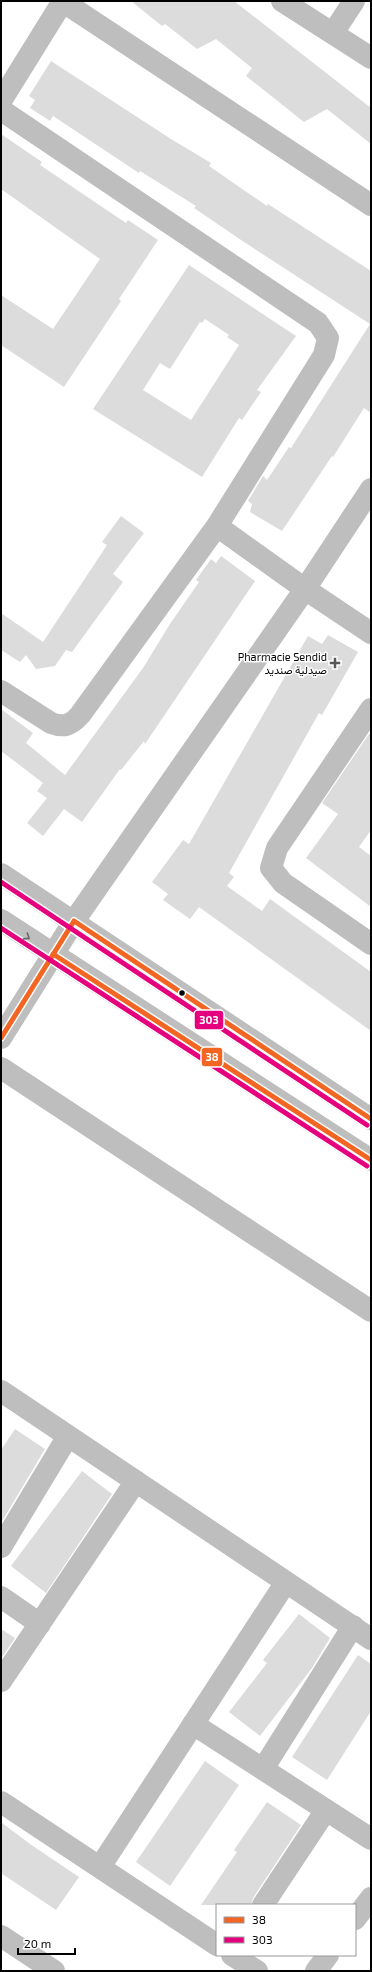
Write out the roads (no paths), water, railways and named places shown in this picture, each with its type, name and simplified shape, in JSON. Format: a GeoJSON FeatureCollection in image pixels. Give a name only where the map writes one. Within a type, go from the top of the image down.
{"type":"FeatureCollection","features":[{"type":"Feature","properties":{"kind":"street"},"geometry":{"type":"LineString","coordinates":[[1,101],[62,1],[371,205]]}},
{"type":"Feature","properties":{"kind":"street"},"geometry":{"type":"LineString","coordinates":[[282,1],[371,58]]}},
{"type":"Feature","properties":{"kind":"street"},"geometry":{"type":"LineString","coordinates":[[333,34],[354,1]]}},
{"type":"Feature","properties":{"kind":"street"},"geometry":{"type":"LineString","coordinates":[[1,110],[318,323],[325,330],[328,338],[324,355],[216,526],[74,721],[67,725],[59,726],[51,723],[1,691]]}},
{"type":"Feature","properties":{"kind":"street"},"geometry":{"type":"LineString","coordinates":[[1,1038],[74,921],[305,590],[371,489]]}},
{"type":"Feature","properties":{"kind":"street"},"geometry":{"type":"LineString","coordinates":[[216,526],[305,590],[371,633]]}},
{"type":"Feature","properties":{"kind":"street"},"geometry":{"type":"LineString","coordinates":[[371,709],[276,848],[271,868],[283,883],[371,944]]}},
{"type":"Feature","properties":{"kind":"street"},"geometry":{"type":"LineString","coordinates":[[1,874],[74,921],[371,1120]]}},
{"type":"Feature","properties":{"kind":"street"},"geometry":{"type":"LineString","coordinates":[[1,920],[371,1160]]}},
{"type":"Feature","properties":{"kind":"street"},"geometry":{"type":"LineString","coordinates":[[1,1068],[371,1311]]}},
{"type":"Feature","properties":{"kind":"street"},"geometry":{"type":"LineString","coordinates":[[1,1391],[371,1639]]}},
{"type":"Feature","properties":{"kind":"street"},"geometry":{"type":"LineString","coordinates":[[1,1546],[68,1436]]}},
{"type":"Feature","properties":{"kind":"street"},"geometry":{"type":"LineString","coordinates":[[1,1681],[136,1481]]}},
{"type":"Feature","properties":{"kind":"street"},"geometry":{"type":"LineString","coordinates":[[100,1867],[286,1582]]}},
{"type":"Feature","properties":{"kind":"street"},"geometry":{"type":"LineString","coordinates":[[1,1597],[40,1624]]}},
{"type":"Feature","properties":{"kind":"street"},"geometry":{"type":"LineString","coordinates":[[262,1769],[353,1626]]}},
{"type":"Feature","properties":{"kind":"street"},"geometry":{"type":"LineString","coordinates":[[193,1724],[371,1839]]}},
{"type":"Feature","properties":{"kind":"street"},"geometry":{"type":"LineString","coordinates":[[1,1802],[216,1944]]}},
{"type":"Feature","properties":{"kind":"street"},"geometry":{"type":"LineString","coordinates":[[264,1904],[326,1810]]}},
{"type":"Feature","properties":{"kind":"street"},"geometry":{"type":"LineString","coordinates":[[356,1918],[371,1898]]}},
{"type":"Feature","properties":{"kind":"street"},"geometry":{"type":"LineString","coordinates":[[1,1936],[54,1971]]}},
{"type":"Feature","properties":{"kind":"street"},"geometry":{"type":"LineString","coordinates":[[234,1956],[257,1971]]}},
{"type":"Feature","properties":{"kind":"street"},"geometry":{"type":"LineString","coordinates":[[316,1971],[327,1956]]}},
{"type":"Feature","properties":{"kind":"place","name":"Pharmacie Sendid صيدلية صنديد"},"geometry":{"type":"Point","coordinates":[335,663]}}]}
